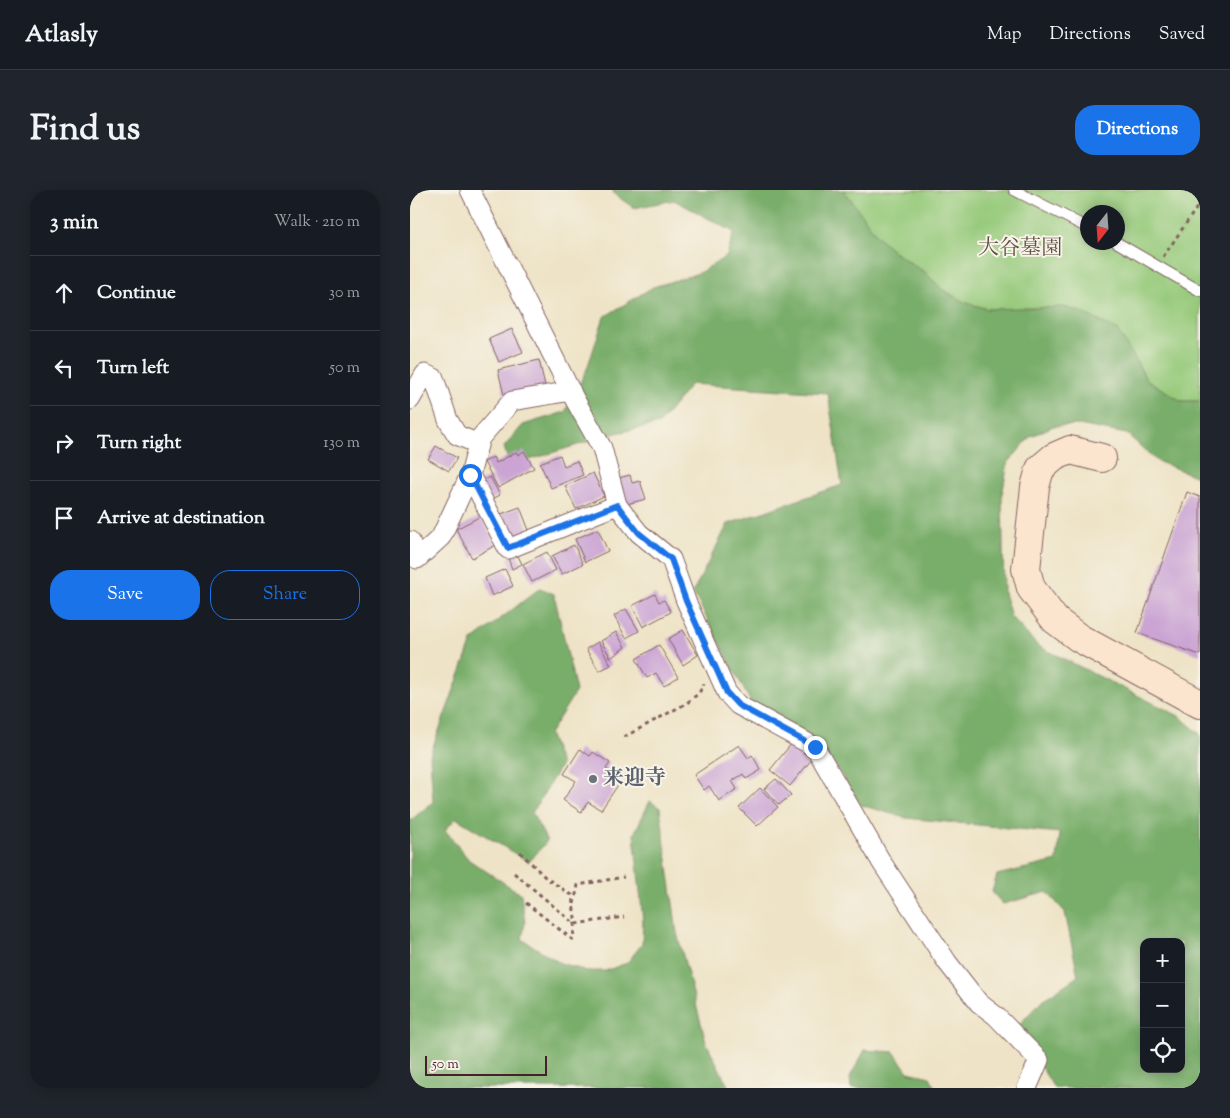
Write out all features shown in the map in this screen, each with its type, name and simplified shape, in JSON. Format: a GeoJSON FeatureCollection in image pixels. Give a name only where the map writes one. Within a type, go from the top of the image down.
{"type":"FeatureCollection","features":[{"type":"Feature","properties":{"kind":"street"},"geometry":{"type":"LineString","coordinates":[[470,190],[571,391],[602,448],[617,505],[639,533],[671,559],[686,601],[727,693],[738,705],[815,747],[882,863],[947,962],[979,1003],[996,1016],[1039,1060],[1027,1088]]}},
{"type":"Feature","properties":{"kind":"street"},"geometry":{"type":"LineString","coordinates":[[410,400],[424,374],[434,378],[448,420],[457,435],[478,444]]}},
{"type":"Feature","properties":{"kind":"street"},"geometry":{"type":"LineString","coordinates":[[410,541],[417,559],[441,537],[470,475],[480,438],[512,401],[571,391]]}},
{"type":"Feature","properties":{"kind":"street"},"geometry":{"type":"LineString","coordinates":[[1102,458],[1070,450],[1054,456],[1040,469],[1034,487],[1026,569],[1031,588],[1055,620],[1079,638],[1200,704]]}},
{"type":"Feature","properties":{"kind":"street"},"geometry":{"type":"LineString","coordinates":[[470,475],[508,548],[617,505]]}},
{"type":"Feature","properties":{"kind":"lane"},"geometry":{"type":"LineString","coordinates":[[1014,190],[1080,224]]}},
{"type":"Feature","properties":{"kind":"lane"},"geometry":{"type":"LineString","coordinates":[[1125,247],[1200,291]]}},
{"type":"Feature","properties":{"kind":"path"},"geometry":{"type":"LineString","coordinates":[[1157,266],[1200,203]]}},
{"type":"Feature","properties":{"kind":"path"},"geometry":{"type":"LineString","coordinates":[[624,737],[687,703],[699,693],[714,663]]}},
{"type":"Feature","properties":{"kind":"path"},"geometry":{"type":"LineString","coordinates":[[520,852],[546,878],[572,895],[574,906],[573,940],[526,904]]}},
{"type":"Feature","properties":{"kind":"path"},"geometry":{"type":"LineString","coordinates":[[514,872],[574,924],[624,917]]}},
{"type":"Feature","properties":{"kind":"path"},"geometry":{"type":"LineString","coordinates":[[574,906],[578,885],[624,877]]}},
{"type":"Feature","properties":{"kind":"green space"},"geometry":{"type":"Polygon","coordinates":[[[613,190],[844,190],[877,236],[898,255],[926,273],[943,290],[964,302],[987,309],[1064,307],[1081,312],[1117,330],[1146,379],[1181,401],[1200,401],[1200,478],[1157,461],[1127,434],[1079,425],[1053,426],[1030,437],[1008,463],[1002,495],[1004,593],[1011,617],[1038,646],[1179,716],[1200,734],[1200,1088],[1054,1088],[1043,1070],[1021,1049],[1020,1024],[1041,1001],[1078,976],[1065,912],[1047,892],[1003,904],[992,892],[997,875],[1057,861],[1060,833],[906,818],[861,805],[836,767],[758,716],[693,592],[728,524],[842,485],[828,393],[691,384],[659,424],[616,433],[510,466],[504,447],[523,425],[565,412],[587,369],[604,317],[653,287],[699,273],[727,256],[734,232],[674,200],[634,208],[614,194],[613,190]]]}},
{"type":"Feature","properties":{"kind":"green space","name":"大谷墓園"},"geometry":{"type":"Polygon","coordinates":[[[844,190],[1200,190],[1200,401],[1181,401],[1146,379],[1131,352],[1025,309],[987,309],[964,302],[943,290],[926,273],[898,255],[877,236],[844,190]]]}},
{"type":"Feature","properties":{"kind":"green space"},"geometry":{"type":"Polygon","coordinates":[[[540,588],[554,594],[576,691],[549,734],[561,765],[532,813],[547,841],[529,862],[456,818],[445,830],[469,860],[521,894],[525,923],[522,939],[560,963],[587,971],[605,971],[627,963],[642,944],[643,921],[634,834],[650,801],[660,808],[677,933],[706,1042],[729,1088],[410,1088],[410,821],[433,802],[430,755],[472,641],[540,588]]]}},
{"type":"Feature","properties":{"kind":"green space"},"geometry":{"type":"Polygon","coordinates":[[[865,1050],[894,1052],[908,1072],[930,1077],[936,1088],[851,1088],[850,1077],[865,1050]]]}},
{"type":"Feature","properties":{"kind":"building"},"geometry":{"type":"Polygon","coordinates":[[[512,329],[523,352],[499,362],[489,339],[512,329]]]}},
{"type":"Feature","properties":{"kind":"building"},"geometry":{"type":"Polygon","coordinates":[[[539,360],[546,390],[505,399],[498,370],[539,360]]]}},
{"type":"Feature","properties":{"kind":"building"},"geometry":{"type":"Polygon","coordinates":[[[436,446],[457,458],[449,471],[428,459],[436,446]]]}},
{"type":"Feature","properties":{"kind":"building"},"geometry":{"type":"Polygon","coordinates":[[[524,451],[534,468],[498,488],[484,462],[493,457],[496,463],[516,452],[518,455],[524,451]]]}},
{"type":"Feature","properties":{"kind":"building"},"geometry":{"type":"Polygon","coordinates":[[[560,455],[564,466],[577,461],[583,475],[551,488],[540,463],[560,455]]]}},
{"type":"Feature","properties":{"kind":"building"},"geometry":{"type":"Polygon","coordinates":[[[593,473],[604,496],[576,509],[565,486],[593,473]]]}},
{"type":"Feature","properties":{"kind":"building"},"geometry":{"type":"Polygon","coordinates":[[[630,475],[632,483],[640,481],[646,499],[623,505],[615,479],[630,475]]]}},
{"type":"Feature","properties":{"kind":"building"},"geometry":{"type":"Polygon","coordinates":[[[490,477],[500,495],[489,501],[479,482],[490,477]]]}},
{"type":"Feature","properties":{"kind":"building"},"geometry":{"type":"Polygon","coordinates":[[[1187,492],[1200,497],[1200,655],[1137,633],[1187,492]]]}},
{"type":"Feature","properties":{"kind":"building"},"geometry":{"type":"Polygon","coordinates":[[[520,507],[530,533],[512,540],[501,514],[520,507]]]}},
{"type":"Feature","properties":{"kind":"building"},"geometry":{"type":"Polygon","coordinates":[[[481,516],[496,545],[472,558],[456,529],[481,516]]]}},
{"type":"Feature","properties":{"kind":"building"},"geometry":{"type":"Polygon","coordinates":[[[598,529],[608,551],[585,562],[575,539],[598,529]]]}},
{"type":"Feature","properties":{"kind":"building"},"geometry":{"type":"Polygon","coordinates":[[[574,545],[583,564],[562,574],[552,556],[574,545]]]}},
{"type":"Feature","properties":{"kind":"building"},"geometry":{"type":"Polygon","coordinates":[[[547,552],[556,570],[532,582],[523,564],[547,552]]]}},
{"type":"Feature","properties":{"kind":"building"},"geometry":{"type":"Polygon","coordinates":[[[517,554],[522,564],[512,569],[508,558],[517,554]]]}},
{"type":"Feature","properties":{"kind":"building"},"geometry":{"type":"Polygon","coordinates":[[[505,569],[513,586],[492,596],[485,578],[505,569]]]}},
{"type":"Feature","properties":{"kind":"building"},"geometry":{"type":"Polygon","coordinates":[[[655,594],[659,602],[664,600],[671,612],[643,627],[632,606],[655,594]]]}},
{"type":"Feature","properties":{"kind":"building"},"geometry":{"type":"Polygon","coordinates":[[[626,609],[639,631],[626,638],[614,616],[626,609]]]}},
{"type":"Feature","properties":{"kind":"building"},"geometry":{"type":"Polygon","coordinates":[[[683,630],[698,655],[683,665],[668,639],[683,630]]]}},
{"type":"Feature","properties":{"kind":"building"},"geometry":{"type":"Polygon","coordinates":[[[616,632],[625,647],[611,658],[601,641],[616,632]]]}},
{"type":"Feature","properties":{"kind":"building"},"geometry":{"type":"Polygon","coordinates":[[[598,642],[611,665],[599,671],[586,649],[598,642]]]}},
{"type":"Feature","properties":{"kind":"building"},"geometry":{"type":"Polygon","coordinates":[[[659,645],[678,677],[664,686],[656,673],[647,678],[636,659],[659,645]]]}},
{"type":"Feature","properties":{"kind":"building"},"geometry":{"type":"Polygon","coordinates":[[[792,743],[812,759],[790,786],[770,770],[792,743]]]}},
{"type":"Feature","properties":{"kind":"building"},"geometry":{"type":"Polygon","coordinates":[[[739,745],[748,758],[752,755],[761,770],[746,779],[743,774],[732,781],[737,789],[719,801],[709,786],[704,790],[694,775],[739,745]]]}},
{"type":"Feature","properties":{"kind":"building","name":"来迎寺"},"geometry":{"type":"Polygon","coordinates":[[[580,749],[590,756],[593,752],[610,763],[606,769],[612,773],[610,776],[620,782],[601,810],[588,802],[581,812],[563,800],[576,781],[564,774],[580,749]]]}},
{"type":"Feature","properties":{"kind":"building"},"geometry":{"type":"Polygon","coordinates":[[[776,779],[791,795],[779,805],[764,789],[776,779]]]}},
{"type":"Feature","properties":{"kind":"building"},"geometry":{"type":"Polygon","coordinates":[[[760,788],[778,807],[757,826],[739,808],[760,788]]]}},
{"type":"Feature","properties":{"kind":"place","name":"来迎寺"},"geometry":{"type":"Point","coordinates":[593,779]}},
{"type":"Feature","properties":{"kind":"route"},"geometry":{"type":"LineString","coordinates":[[470,475],[508,548],[617,505],[639,533],[671,559],[686,601],[727,693],[738,705],[815,747]]}}]}
